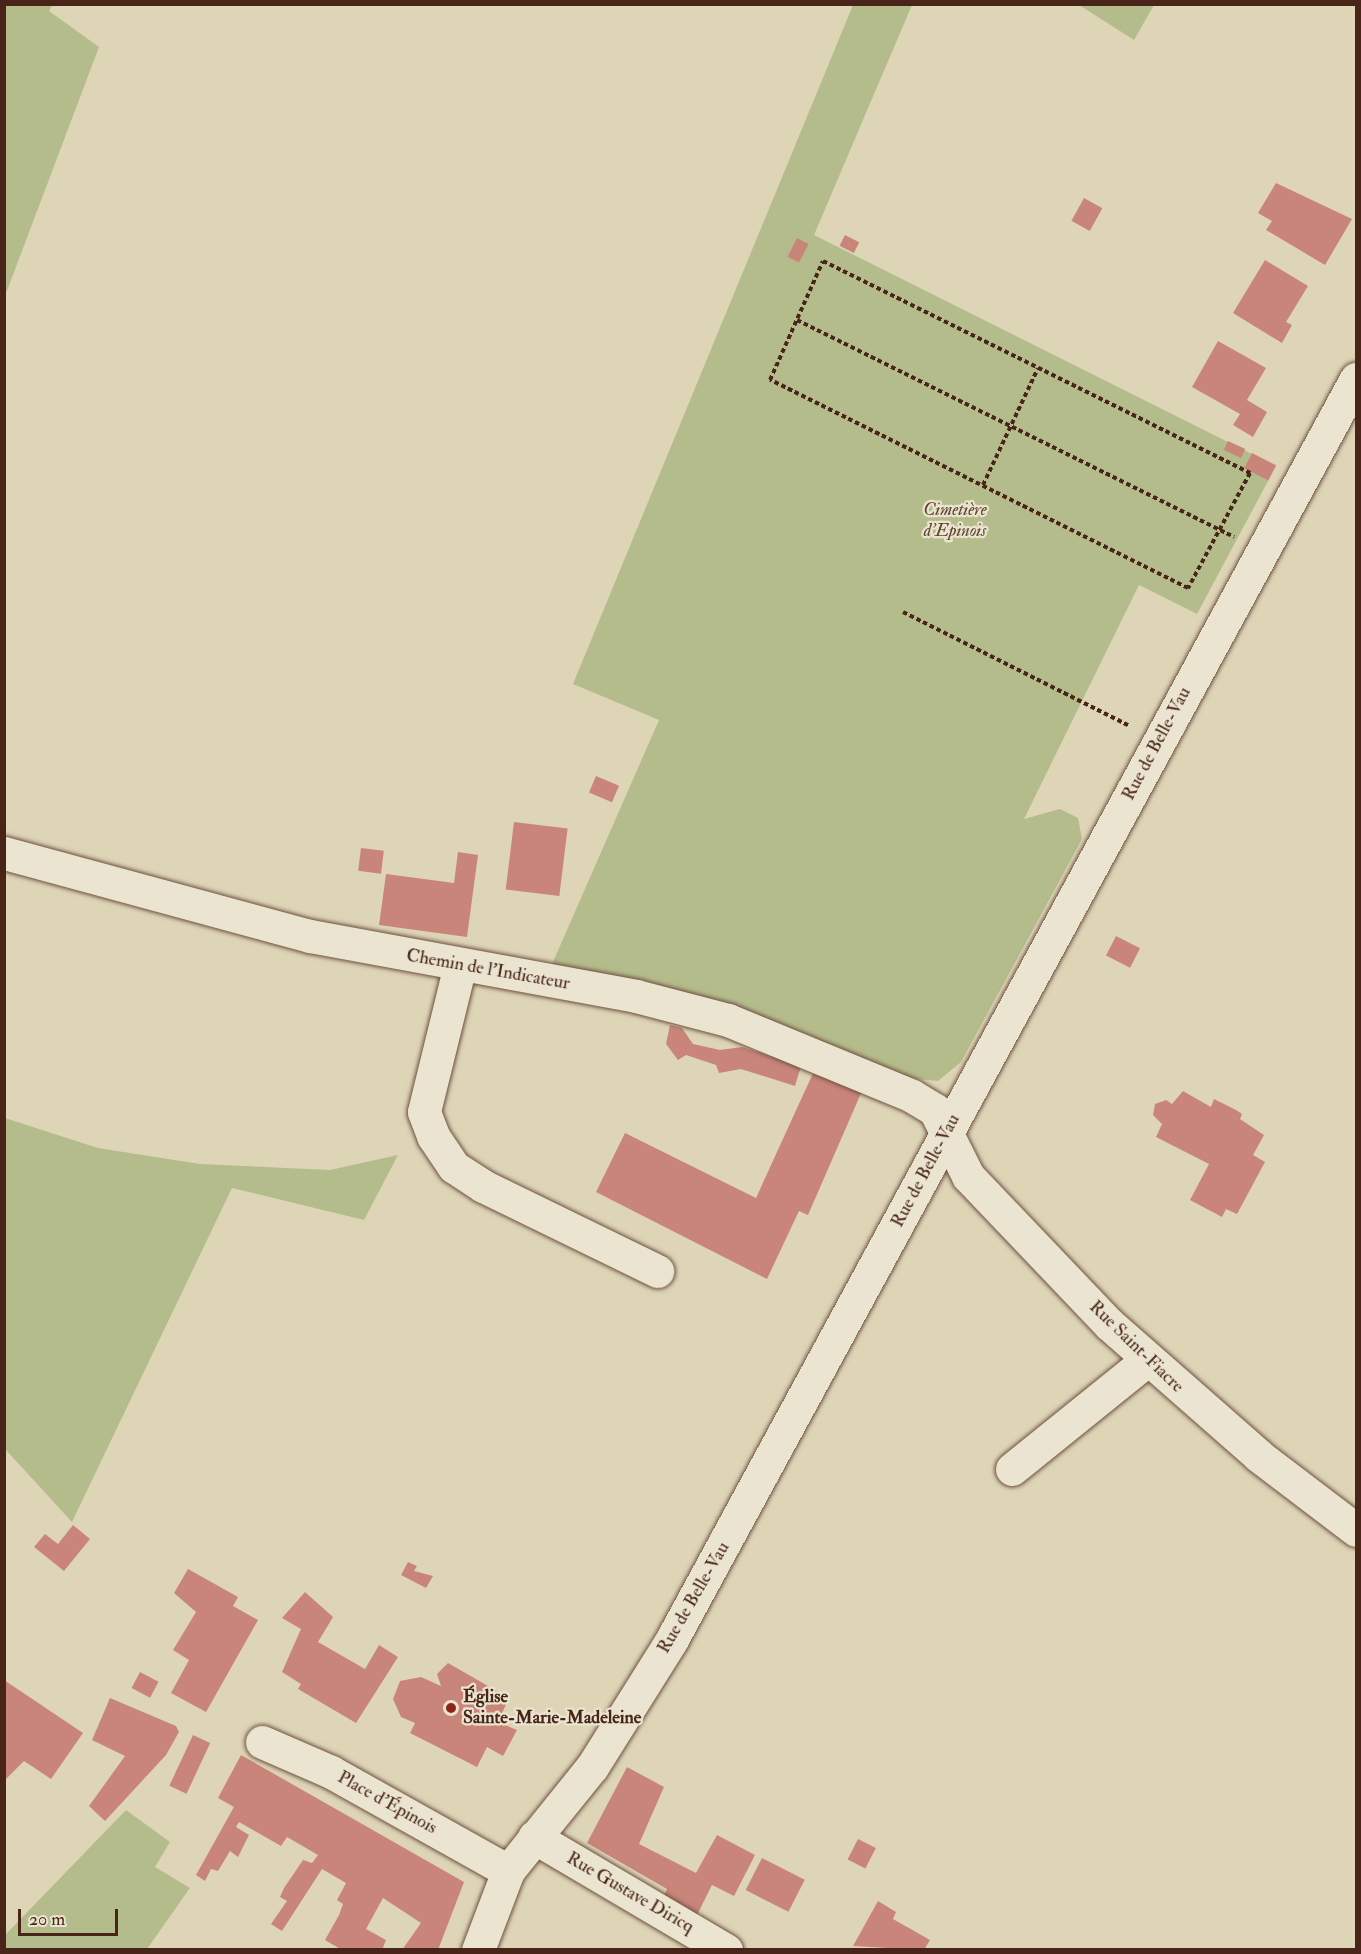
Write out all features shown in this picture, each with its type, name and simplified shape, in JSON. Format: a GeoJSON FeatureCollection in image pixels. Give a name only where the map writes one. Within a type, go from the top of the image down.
{"type":"FeatureCollection","features":[{"type":"Feature","properties":{"kind":"street","name":"Rue de Belle-Vau"},"geometry":{"type":"LineString","coordinates":[[478,1950],[508,1871],[592,1767],[670,1641],[1356,379]]}},
{"type":"Feature","properties":{"kind":"street","name":"Chemin de l'Indicateur"},"geometry":{"type":"LineString","coordinates":[[4,853],[287,930],[459,965],[636,996],[728,1020],[912,1096],[935,1110],[945,1134]]}},
{"type":"Feature","properties":{"kind":"street"},"geometry":{"type":"LineString","coordinates":[[459,965],[424,1112],[433,1136],[454,1167],[483,1186],[657,1271]]}},
{"type":"Feature","properties":{"kind":"street","name":"Rue Saint-Fiacre"},"geometry":{"type":"LineString","coordinates":[[945,1134],[968,1176],[1148,1359],[1259,1456],[1356,1530]]}},
{"type":"Feature","properties":{"kind":"street"},"geometry":{"type":"LineString","coordinates":[[1012,1469],[1148,1359]]}},
{"type":"Feature","properties":{"kind":"street","name":"Place d'Épinois"},"geometry":{"type":"LineString","coordinates":[[262,1742],[331,1772],[508,1871]]}},
{"type":"Feature","properties":{"kind":"street","name":"Rue Gustave Diricq"},"geometry":{"type":"LineString","coordinates":[[534,1837],[726,1950]]}},
{"type":"Feature","properties":{"kind":"path"},"geometry":{"type":"LineString","coordinates":[[823,261],[1038,368],[1250,473],[1188,588],[770,380],[823,261]]}},
{"type":"Feature","properties":{"kind":"path"},"geometry":{"type":"LineString","coordinates":[[797,320],[1263,551]]}},
{"type":"Feature","properties":{"kind":"path"},"geometry":{"type":"LineString","coordinates":[[983,485],[1038,368]]}},
{"type":"Feature","properties":{"kind":"path"},"geometry":{"type":"LineString","coordinates":[[903,612],[1159,740]]}},
{"type":"Feature","properties":{"kind":"green space"},"geometry":{"type":"Polygon","coordinates":[[[5,4],[52,5],[49,11],[99,47],[5,296],[5,4]]]}},
{"type":"Feature","properties":{"kind":"green space","name":"Cimetière d'Epinois"},"geometry":{"type":"Polygon","coordinates":[[[853,5],[912,5],[814,235],[1276,466],[1197,614],[1139,585],[1024,819],[1060,809],[1078,818],[1082,839],[961,1062],[938,1081],[897,1077],[549,971],[659,720],[573,684],[853,5]]]}},
{"type":"Feature","properties":{"kind":"green space"},"geometry":{"type":"Polygon","coordinates":[[[1079,5],[1154,5],[1134,40],[1079,5]]]}},
{"type":"Feature","properties":{"kind":"green space"},"geometry":{"type":"Polygon","coordinates":[[[5,1118],[98,1148],[200,1164],[330,1170],[398,1155],[364,1220],[232,1188],[72,1522],[5,1449],[5,1118]]]}},
{"type":"Feature","properties":{"kind":"green space"},"geometry":{"type":"Polygon","coordinates":[[[126,1810],[170,1842],[155,1867],[190,1888],[147,1949],[5,1949],[5,1935],[126,1810]]]}},
{"type":"Feature","properties":{"kind":"building"},"geometry":{"type":"Polygon","coordinates":[[[1276,183],[1352,219],[1325,265],[1266,230],[1272,221],[1258,213],[1276,183]]]}},
{"type":"Feature","properties":{"kind":"building"},"geometry":{"type":"Polygon","coordinates":[[[1084,198],[1102,208],[1090,231],[1071,221],[1084,198]]]}},
{"type":"Feature","properties":{"kind":"building"},"geometry":{"type":"Polygon","coordinates":[[[845,235],[859,242],[854,253],[840,246],[845,235]]]}},
{"type":"Feature","properties":{"kind":"building"},"geometry":{"type":"Polygon","coordinates":[[[797,238],[809,244],[799,263],[787,257],[797,238]]]}},
{"type":"Feature","properties":{"kind":"building"},"geometry":{"type":"Polygon","coordinates":[[[1265,260],[1308,286],[1286,322],[1292,325],[1282,343],[1233,313],[1265,260]]]}},
{"type":"Feature","properties":{"kind":"building"},"geometry":{"type":"Polygon","coordinates":[[[1218,341],[1266,368],[1247,400],[1267,412],[1253,437],[1233,425],[1240,414],[1192,387],[1218,341]]]}},
{"type":"Feature","properties":{"kind":"building"},"geometry":{"type":"Polygon","coordinates":[[[1228,441],[1245,449],[1241,458],[1224,450],[1228,441]]]}},
{"type":"Feature","properties":{"kind":"building"},"geometry":{"type":"Polygon","coordinates":[[[1252,453],[1276,465],[1268,480],[1244,468],[1252,453]]]}},
{"type":"Feature","properties":{"kind":"building"},"geometry":{"type":"Polygon","coordinates":[[[596,776],[619,786],[612,802],[589,793],[596,776]]]}},
{"type":"Feature","properties":{"kind":"building"},"geometry":{"type":"Polygon","coordinates":[[[514,822],[568,829],[559,896],[506,889],[514,822]]]}},
{"type":"Feature","properties":{"kind":"building"},"geometry":{"type":"Polygon","coordinates":[[[361,848],[384,851],[381,874],[358,871],[361,848]]]}},
{"type":"Feature","properties":{"kind":"building"},"geometry":{"type":"Polygon","coordinates":[[[458,852],[478,855],[467,937],[379,925],[386,874],[454,883],[458,852]]]}},
{"type":"Feature","properties":{"kind":"building"},"geometry":{"type":"Polygon","coordinates":[[[1116,936],[1140,948],[1130,968],[1106,956],[1116,936]]]}},
{"type":"Feature","properties":{"kind":"building"},"geometry":{"type":"Polygon","coordinates":[[[670,1025],[682,1028],[693,1044],[720,1050],[742,1047],[801,1066],[795,1086],[741,1069],[719,1073],[716,1065],[686,1055],[678,1060],[666,1044],[670,1025]]]}},
{"type":"Feature","properties":{"kind":"building"},"geometry":{"type":"Polygon","coordinates":[[[814,1071],[862,1091],[808,1215],[799,1211],[767,1279],[596,1192],[625,1133],[756,1198],[814,1071]]]}},
{"type":"Feature","properties":{"kind":"building"},"geometry":{"type":"Polygon","coordinates":[[[1183,1091],[1211,1107],[1214,1099],[1236,1110],[1242,1114],[1240,1119],[1264,1135],[1253,1155],[1265,1162],[1237,1214],[1226,1209],[1222,1217],[1190,1200],[1209,1164],[1156,1137],[1162,1124],[1153,1115],[1155,1104],[1166,1100],[1172,1104],[1183,1091]]]}},
{"type":"Feature","properties":{"kind":"building"},"geometry":{"type":"Polygon","coordinates":[[[73,1525],[90,1539],[64,1571],[34,1547],[45,1534],[58,1544],[73,1525]]]}},
{"type":"Feature","properties":{"kind":"building"},"geometry":{"type":"Polygon","coordinates":[[[408,1562],[417,1566],[414,1571],[433,1576],[426,1588],[401,1575],[408,1562]]]}},
{"type":"Feature","properties":{"kind":"building"},"geometry":{"type":"Polygon","coordinates":[[[188,1569],[238,1597],[233,1606],[258,1620],[206,1712],[171,1693],[189,1660],[173,1650],[196,1612],[174,1593],[188,1569]]]}},
{"type":"Feature","properties":{"kind":"building"},"geometry":{"type":"Polygon","coordinates":[[[305,1592],[333,1617],[318,1642],[365,1669],[379,1645],[398,1657],[356,1723],[298,1689],[301,1684],[282,1672],[301,1629],[282,1618],[305,1592]]]}},
{"type":"Feature","properties":{"kind":"building","name":"Église Sainte-Marie-Madeleine"},"geometry":{"type":"Polygon","coordinates":[[[448,1663],[509,1698],[498,1722],[517,1730],[503,1756],[487,1747],[477,1767],[410,1733],[415,1723],[401,1717],[393,1699],[400,1681],[421,1677],[441,1686],[437,1674],[448,1663]]]}},
{"type":"Feature","properties":{"kind":"building"},"geometry":{"type":"Polygon","coordinates":[[[140,1672],[159,1682],[150,1698],[132,1688],[140,1672]]]}},
{"type":"Feature","properties":{"kind":"building"},"geometry":{"type":"Polygon","coordinates":[[[4,1680],[83,1733],[51,1779],[24,1761],[4,1781],[4,1680]]]}},
{"type":"Feature","properties":{"kind":"building"},"geometry":{"type":"Polygon","coordinates":[[[110,1698],[176,1726],[179,1732],[166,1755],[105,1821],[89,1806],[125,1756],[92,1740],[110,1698]]]}},
{"type":"Feature","properties":{"kind":"building"},"geometry":{"type":"Polygon","coordinates":[[[193,1735],[210,1743],[187,1794],[169,1786],[193,1735]]]}},
{"type":"Feature","properties":{"kind":"building"},"geometry":{"type":"Polygon","coordinates":[[[241,1755],[464,1882],[438,1950],[402,1950],[421,1923],[383,1898],[366,1929],[386,1940],[382,1950],[342,1950],[325,1940],[339,1915],[343,1904],[337,1900],[346,1883],[322,1869],[282,1931],[271,1924],[287,1901],[280,1897],[284,1888],[303,1860],[312,1863],[318,1855],[287,1837],[281,1846],[239,1822],[236,1827],[249,1835],[238,1857],[230,1851],[218,1871],[211,1869],[205,1881],[196,1875],[234,1807],[218,1798],[241,1755]]]}},
{"type":"Feature","properties":{"kind":"building"},"geometry":{"type":"Polygon","coordinates":[[[627,1767],[664,1787],[639,1844],[696,1873],[717,1835],[755,1855],[734,1896],[712,1885],[697,1915],[664,1896],[667,1889],[587,1843],[627,1767]]]}},
{"type":"Feature","properties":{"kind":"building"},"geometry":{"type":"Polygon","coordinates":[[[858,1839],[876,1848],[865,1869],[848,1859],[858,1839]]]}},
{"type":"Feature","properties":{"kind":"building"},"geometry":{"type":"Polygon","coordinates":[[[762,1858],[805,1880],[788,1912],[746,1890],[762,1858]]]}},
{"type":"Feature","properties":{"kind":"building"},"geometry":{"type":"Polygon","coordinates":[[[878,1901],[896,1912],[893,1919],[930,1940],[924,1950],[853,1946],[878,1901]]]}},
{"type":"Feature","properties":{"kind":"place","name":"Église Sainte-Marie-Madeleine"},"geometry":{"type":"Point","coordinates":[451,1708]}}]}
